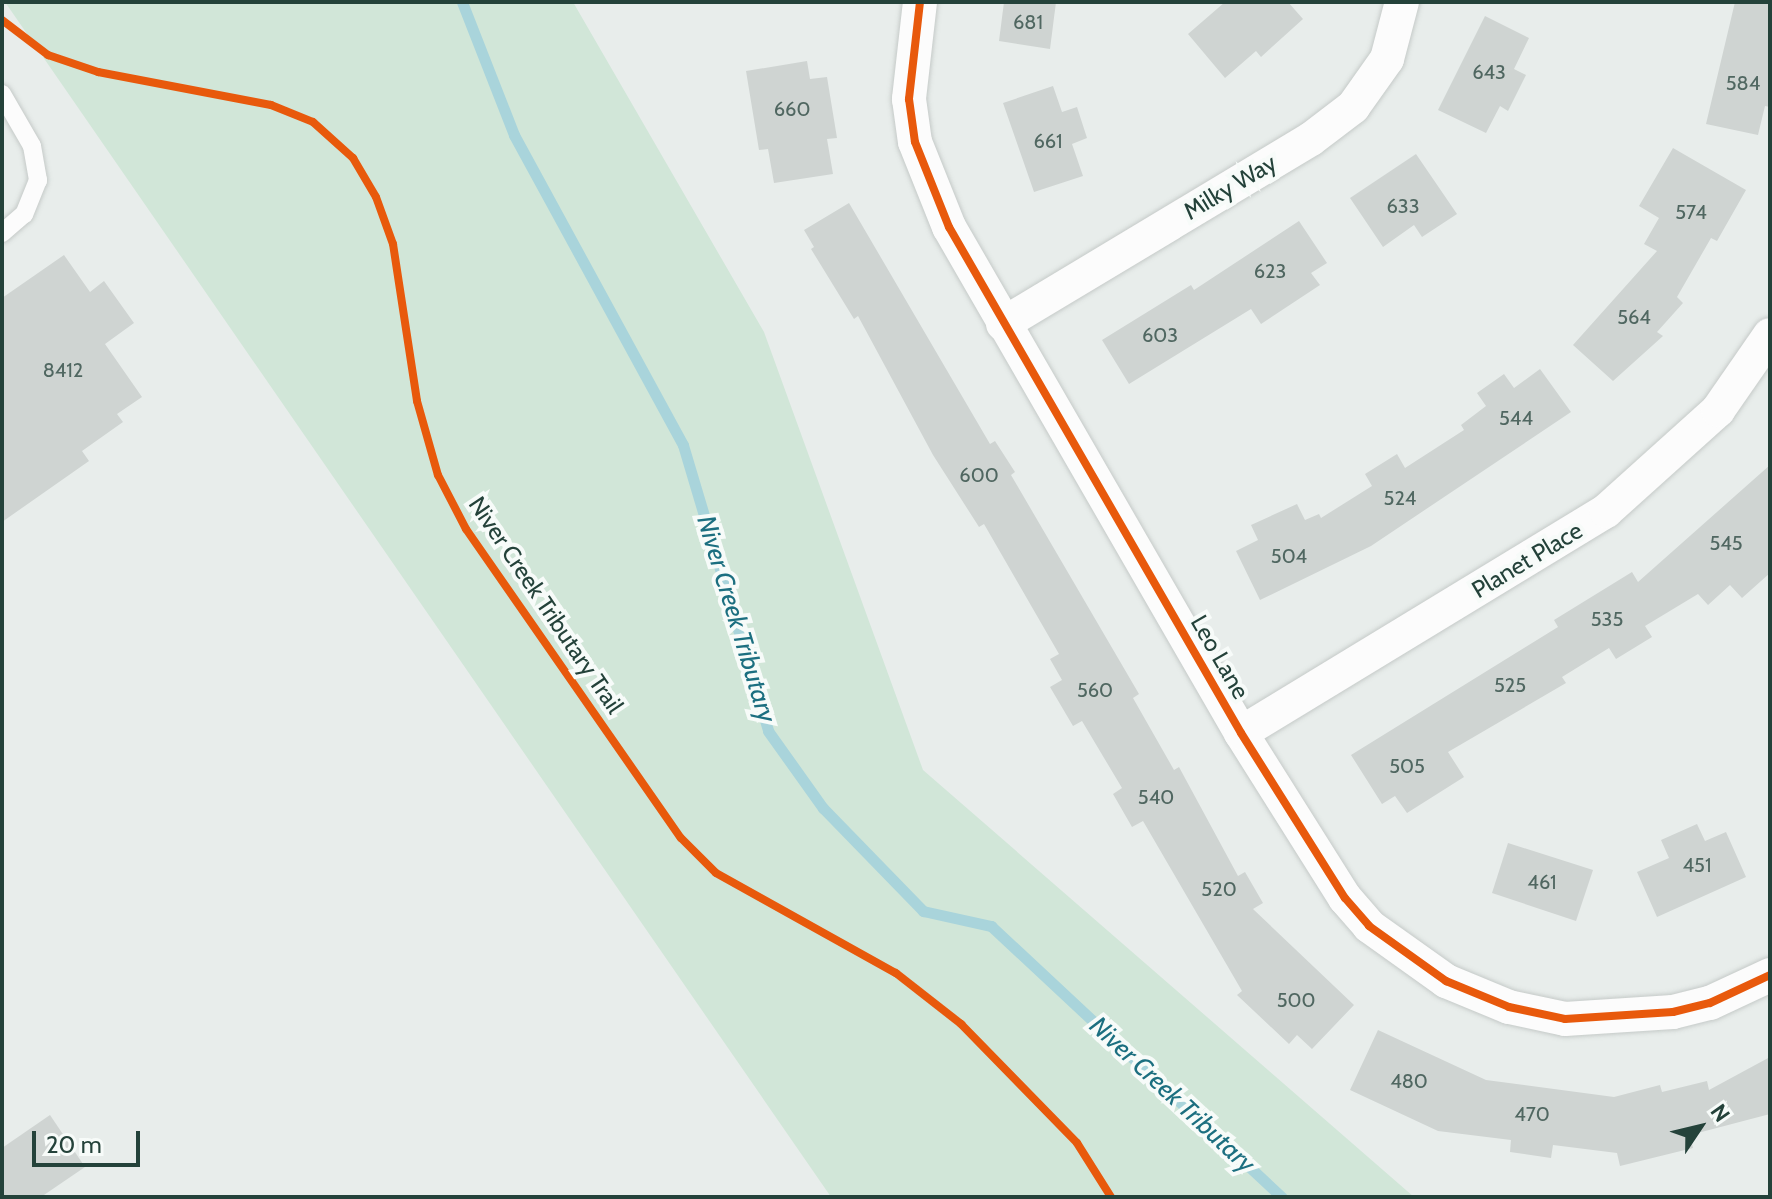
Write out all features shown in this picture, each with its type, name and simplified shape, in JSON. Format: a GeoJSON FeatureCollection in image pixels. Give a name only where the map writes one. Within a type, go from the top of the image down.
{"type":"FeatureCollection","features":[{"type":"Feature","properties":{"kind":"street","name":"Leo Lane"},"geometry":{"type":"LineString","coordinates":[[920,2],[910,87],[915,142],[949,227],[1241,733],[1345,898],[1397,951],[1446,981],[1535,1014],[1603,1020],[1710,1003],[1770,975]]}},
{"type":"Feature","properties":{"kind":"street","name":"Milky Way"},"geometry":{"type":"LineString","coordinates":[[1003,324],[1311,139],[1353,107],[1387,59],[1402,2]]}},
{"type":"Feature","properties":{"kind":"street","name":"Planet Place"},"geometry":{"type":"LineString","coordinates":[[1241,733],[1606,511],[1666,462],[1718,410],[1770,335]]}},
{"type":"Feature","properties":{"kind":"lane"},"geometry":{"type":"LineString","coordinates":[[2,94],[32,146],[38,180],[24,214],[2,233]]}},
{"type":"Feature","properties":{"kind":"green space"},"geometry":{"type":"Polygon","coordinates":[[[5,2],[573,2],[764,332],[923,770],[1414,1197],[831,1197],[5,2]]]}},
{"type":"Feature","properties":{"kind":"building"},"geometry":{"type":"Polygon","coordinates":[[[1004,2],[1056,2],[1050,49],[999,41],[1004,2]]]}},
{"type":"Feature","properties":{"kind":"building"},"geometry":{"type":"Polygon","coordinates":[[[1225,2],[1288,2],[1303,19],[1261,57],[1256,51],[1225,78],[1188,34],[1225,2]]]}},
{"type":"Feature","properties":{"kind":"building"},"geometry":{"type":"Polygon","coordinates":[[[1735,2],[1770,2],[1770,107],[1765,106],[1758,135],[1706,124],[1735,2]]]}},
{"type":"Feature","properties":{"kind":"building"},"geometry":{"type":"Polygon","coordinates":[[[1485,16],[1529,38],[1514,69],[1526,75],[1508,111],[1500,106],[1486,133],[1438,110],[1485,16]]]}},
{"type":"Feature","properties":{"kind":"building"},"geometry":{"type":"Polygon","coordinates":[[[807,61],[810,79],[827,77],[837,138],[827,139],[833,174],[774,183],[768,149],[759,150],[746,71],[807,61]]]}},
{"type":"Feature","properties":{"kind":"building"},"geometry":{"type":"Polygon","coordinates":[[[1053,86],[1062,112],[1077,107],[1087,138],[1072,144],[1083,176],[1034,192],[1003,103],[1053,86]]]}},
{"type":"Feature","properties":{"kind":"building"},"geometry":{"type":"Polygon","coordinates":[[[1673,148],[1746,190],[1717,241],[1711,238],[1677,297],[1683,303],[1657,332],[1663,336],[1613,381],[1573,345],[1657,251],[1644,244],[1659,218],[1639,206],[1673,148]]]}},
{"type":"Feature","properties":{"kind":"building"},"geometry":{"type":"Polygon","coordinates":[[[1416,154],[1457,214],[1422,237],[1414,225],[1383,247],[1350,198],[1416,154]]]}},
{"type":"Feature","properties":{"kind":"building"},"geometry":{"type":"Polygon","coordinates":[[[849,203],[990,444],[995,441],[1015,472],[1011,475],[1139,694],[1133,698],[1174,770],[1179,767],[1238,876],[1245,872],[1263,903],[1253,909],[1354,1005],[1312,1049],[1297,1035],[1289,1044],[1237,995],[1242,991],[1143,821],[1132,827],[1113,794],[1122,788],[1082,721],[1073,726],[1050,687],[1062,680],[1050,659],[1059,654],[984,524],[979,527],[933,455],[858,316],[854,319],[811,249],[814,247],[804,230],[849,203]]]}},
{"type":"Feature","properties":{"kind":"building"},"geometry":{"type":"Polygon","coordinates":[[[1299,221],[1327,263],[1311,273],[1320,285],[1261,324],[1251,309],[1129,384],[1102,340],[1191,285],[1194,290],[1299,221]]]}},
{"type":"Feature","properties":{"kind":"building"},"geometry":{"type":"Polygon","coordinates":[[[64,255],[90,292],[104,281],[134,323],[105,344],[142,397],[117,414],[123,422],[82,451],[89,461],[2,522],[2,298],[64,255]]]}},
{"type":"Feature","properties":{"kind":"building"},"geometry":{"type":"Polygon","coordinates":[[[1540,369],[1571,412],[1371,546],[1260,600],[1236,551],[1258,540],[1251,525],[1297,504],[1305,520],[1319,514],[1321,518],[1372,486],[1365,474],[1397,454],[1405,468],[1464,430],[1461,425],[1486,406],[1477,393],[1504,374],[1514,388],[1540,369]]]}},
{"type":"Feature","properties":{"kind":"building"},"geometry":{"type":"Polygon","coordinates":[[[1770,465],[1770,573],[1742,598],[1730,585],[1708,605],[1698,594],[1645,626],[1652,637],[1616,659],[1609,648],[1562,677],[1566,683],[1448,752],[1464,777],[1407,813],[1395,796],[1382,804],[1351,755],[1558,627],[1554,620],[1632,572],[1638,582],[1770,465]]]}},
{"type":"Feature","properties":{"kind":"building"},"geometry":{"type":"Polygon","coordinates":[[[1697,824],[1705,841],[1726,832],[1746,877],[1657,917],[1637,872],[1669,858],[1661,840],[1697,824]]]}},
{"type":"Feature","properties":{"kind":"building"},"geometry":{"type":"Polygon","coordinates":[[[1508,843],[1593,870],[1576,921],[1492,893],[1508,843]]]}},
{"type":"Feature","properties":{"kind":"building"},"geometry":{"type":"Polygon","coordinates":[[[1378,1030],[1486,1080],[1614,1097],[1660,1085],[1662,1092],[1707,1081],[1709,1090],[1770,1057],[1770,1114],[1690,1135],[1693,1148],[1620,1166],[1617,1153],[1553,1145],[1551,1158],[1510,1152],[1511,1140],[1438,1131],[1350,1090],[1378,1030]]]}},
{"type":"Feature","properties":{"kind":"building"},"geometry":{"type":"Polygon","coordinates":[[[50,1115],[85,1167],[41,1197],[2,1197],[2,1148],[50,1115]]]}},
{"type":"Feature","properties":{"kind":"waterway","name":"Niver Creek Tributary"},"geometry":{"type":"LineString","coordinates":[[462,2],[514,135],[683,445],[768,731],[823,808],[923,911],[991,926],[1282,1197]]}},
{"type":"Feature","properties":{"kind":"cycle path"},"geometry":{"type":"LineString","coordinates":[[920,2],[909,99],[915,142],[949,227],[1241,733],[1345,898],[1369,926],[1446,981],[1509,1007],[1565,1019],[1673,1012],[1710,1003],[1770,975]]}},
{"type":"Feature","properties":{"kind":"cycle path","name":"Niver Creek Tributary Trail"},"geometry":{"type":"LineString","coordinates":[[2,20],[48,55],[98,72],[271,105],[313,122],[353,158],[376,197],[393,244],[417,401],[438,475],[466,529],[681,838],[716,873],[896,973],[961,1024],[1077,1143],[1111,1197]]}}]}
